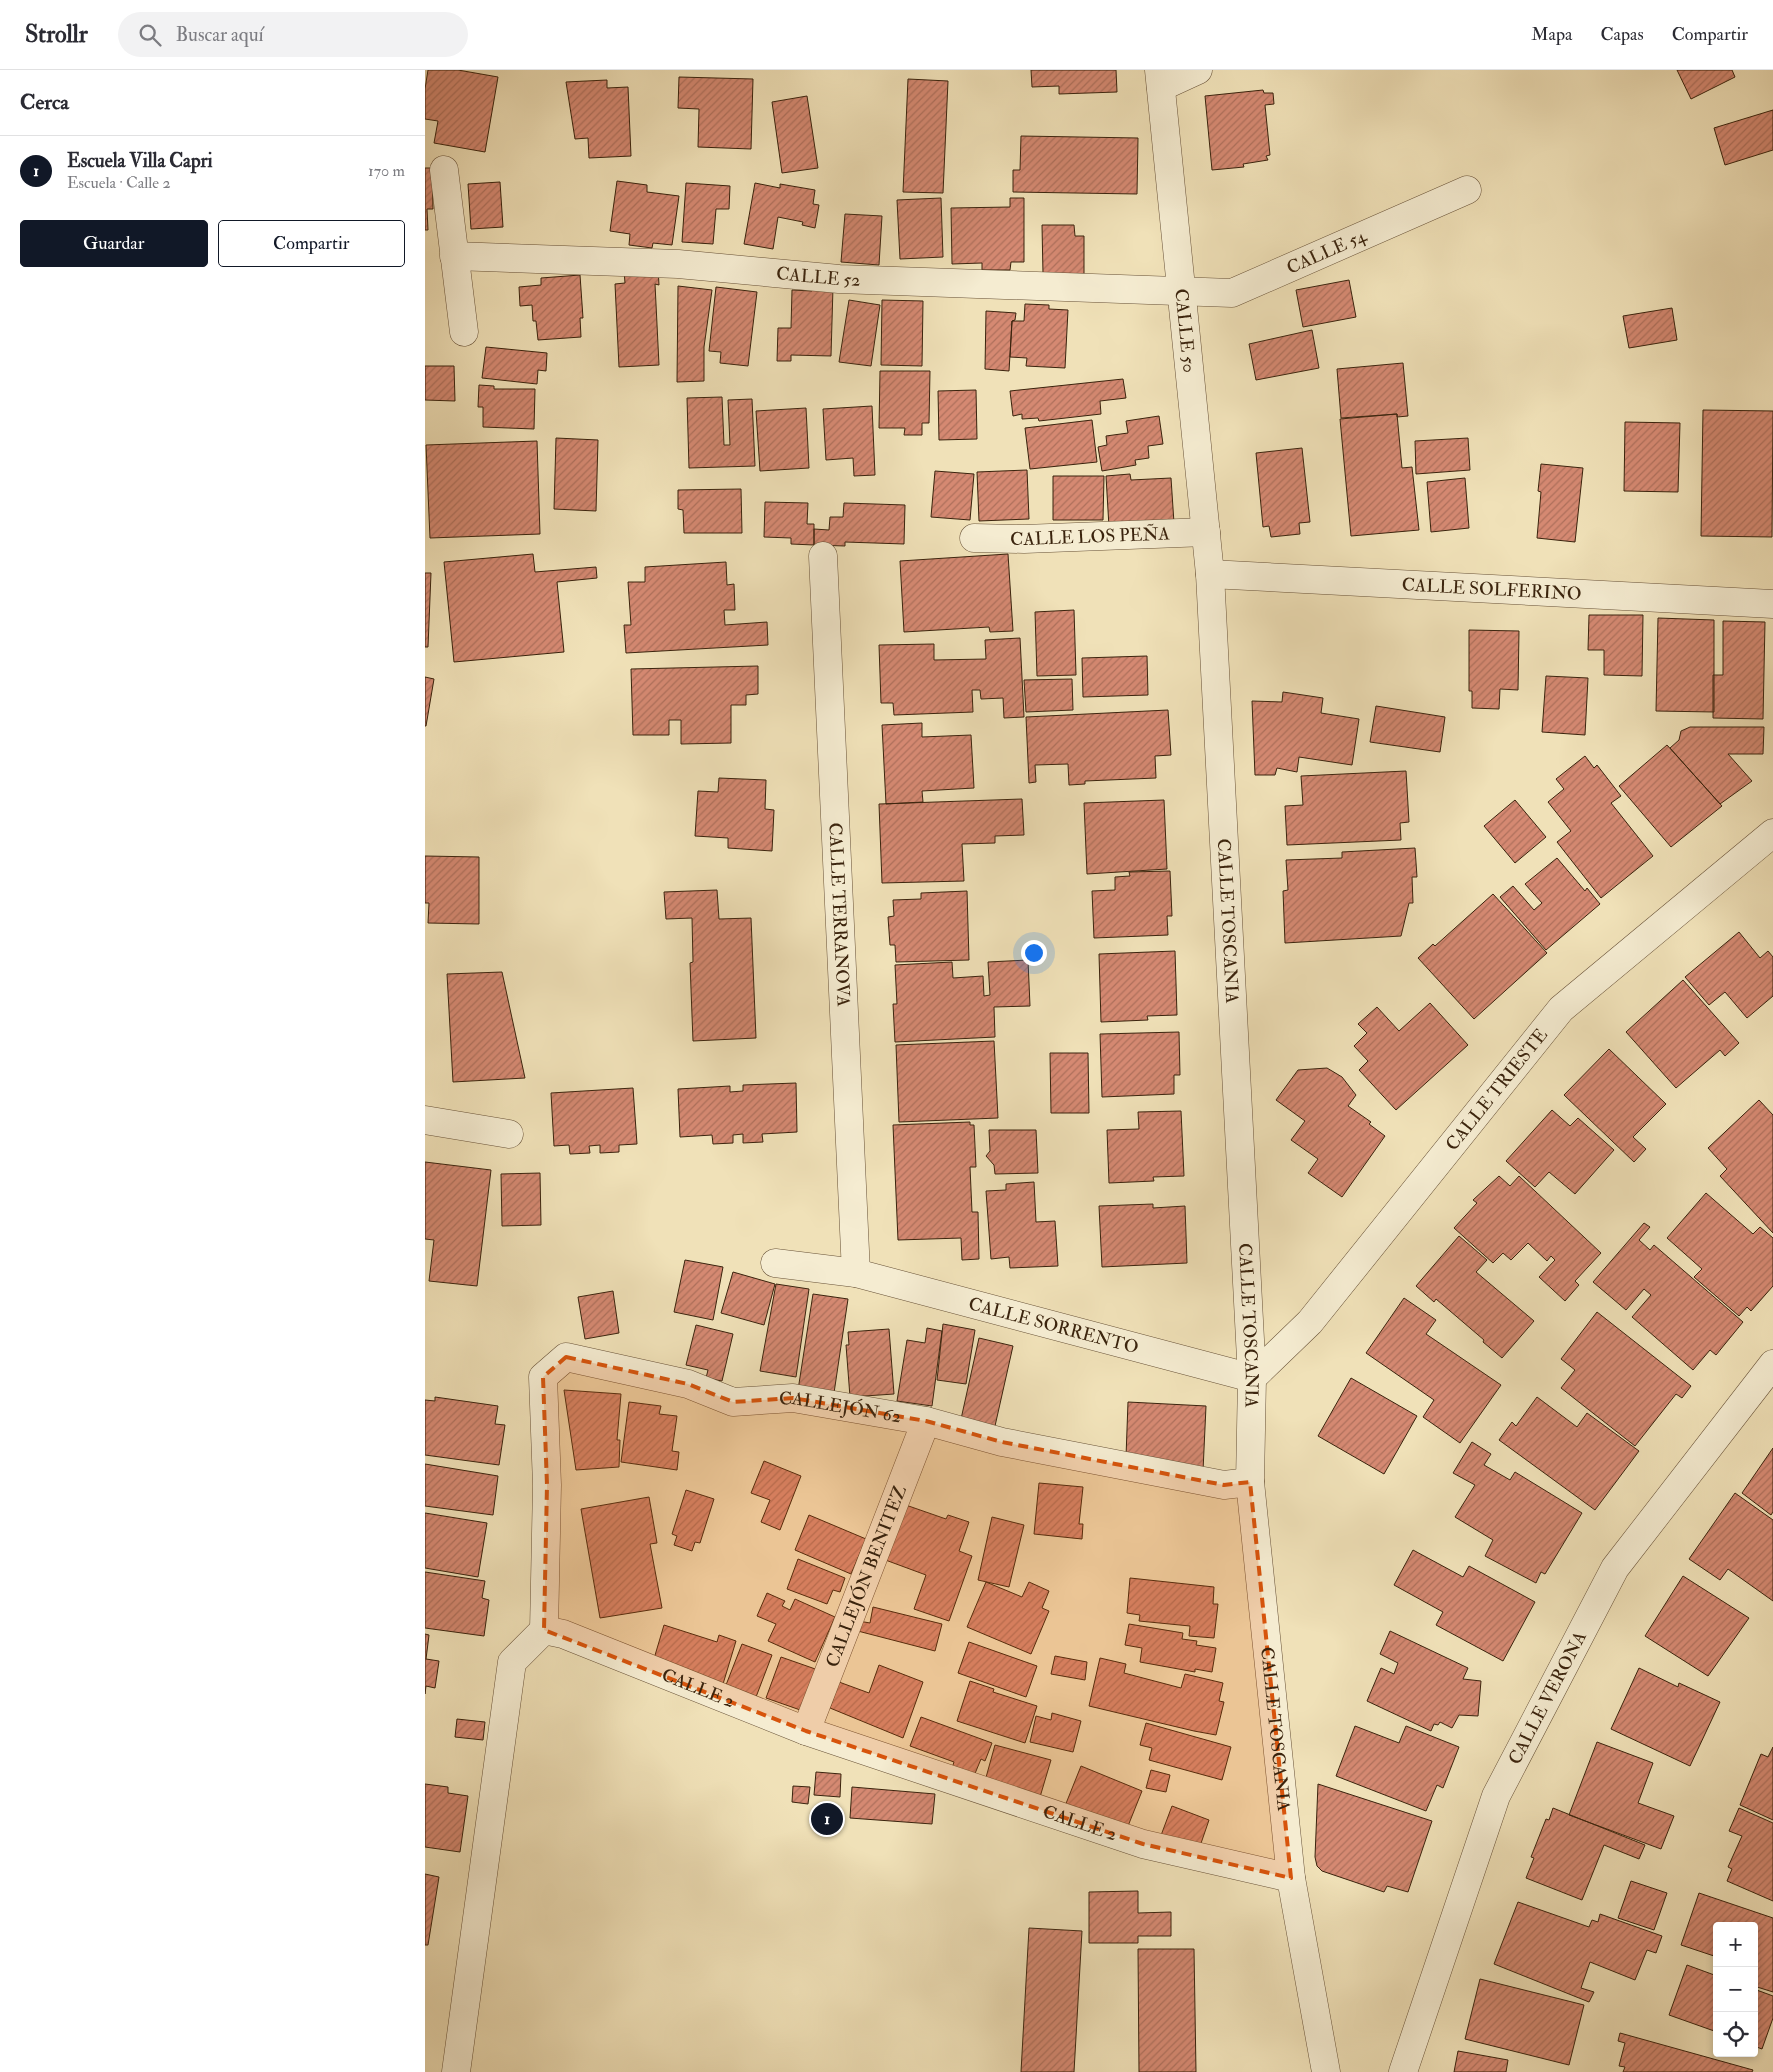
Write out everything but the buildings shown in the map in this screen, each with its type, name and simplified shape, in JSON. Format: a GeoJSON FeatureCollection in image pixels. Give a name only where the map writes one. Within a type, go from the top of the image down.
{"type":"FeatureCollection","features":[{"type":"Feature","properties":{"kind":"street"},"geometry":{"type":"LineString","coordinates":[[1160,79],[1198,70]]}},
{"type":"Feature","properties":{"kind":"street","name":"CALLE 50"},"geometry":{"type":"LineString","coordinates":[[1160,79],[1210,574]]}},
{"type":"Feature","properties":{"kind":"street"},"geometry":{"type":"LineString","coordinates":[[444,170],[465,332]]}},
{"type":"Feature","properties":{"kind":"street","name":"CALLE 54"},"geometry":{"type":"LineString","coordinates":[[1182,293],[1232,293],[1467,190]]}},
{"type":"Feature","properties":{"kind":"street","name":"CALLE 52"},"geometry":{"type":"LineString","coordinates":[[454,256],[678,264],[839,279],[1182,293]]}},
{"type":"Feature","properties":{"kind":"street","name":"CALLE LOS PEÑA"},"geometry":{"type":"LineString","coordinates":[[974,538],[1024,539],[1206,532]]}},
{"type":"Feature","properties":{"kind":"street","name":"CALLE TERRANOVA"},"geometry":{"type":"LineString","coordinates":[[823,556],[856,1273]]}},
{"type":"Feature","properties":{"kind":"street","name":"CALLE SOLFERINO"},"geometry":{"type":"LineString","coordinates":[[1210,574],[1773,604]]}},
{"type":"Feature","properties":{"kind":"street","name":"CALLE TOSCANIA"},"geometry":{"type":"LineString","coordinates":[[1210,574],[1252,1378],[1250,1482],[1291,1878],[1326,2072]]}},
{"type":"Feature","properties":{"kind":"street","name":"CALLE TRIESTE"},"geometry":{"type":"LineString","coordinates":[[1252,1378],[1310,1322],[1561,1009],[1773,834]]}},
{"type":"Feature","properties":{"kind":"street"},"geometry":{"type":"LineString","coordinates":[[425,1120],[509,1134]]}},
{"type":"Feature","properties":{"kind":"street","name":"CALLE SORRENTO"},"geometry":{"type":"LineString","coordinates":[[775,1263],[856,1273],[1252,1378]]}},
{"type":"Feature","properties":{"kind":"street","name":"CALLEJÓN 62"},"geometry":{"type":"LineString","coordinates":[[544,1630],[547,1485],[543,1377],[566,1357],[688,1384],[733,1402],[793,1398],[925,1421],[1002,1442],[1224,1485],[1250,1482]]}},
{"type":"Feature","properties":{"kind":"street","name":"CALLE VERONA"},"geometry":{"type":"LineString","coordinates":[[1403,2072],[1496,1796],[1610,1577],[1773,1364]]}},
{"type":"Feature","properties":{"kind":"street","name":"CALLEJÓN BENITEZ"},"geometry":{"type":"LineString","coordinates":[[806,1731],[925,1421]]}},
{"type":"Feature","properties":{"kind":"street"},"geometry":{"type":"LineString","coordinates":[[456,2072],[513,1662],[544,1630]]}},
{"type":"Feature","properties":{"kind":"street","name":"CALLE 2"},"geometry":{"type":"LineString","coordinates":[[544,1630],[563,1634],[806,1731],[1143,1844],[1291,1878]]}},
{"type":"Feature","properties":{"kind":"highlighted area"},"geometry":{"type":"Polygon","coordinates":[[[566,1357],[688,1384],[733,1402],[793,1398],[926,1421],[1002,1442],[1224,1485],[1250,1482],[1291,1878],[1143,1844],[806,1731],[544,1630],[547,1485],[543,1377],[566,1357]]]}},
{"type":"Feature","properties":{"kind":"place","name":"Escuela Villa Capri"},"geometry":{"type":"Point","coordinates":[827,1819]}}]}
